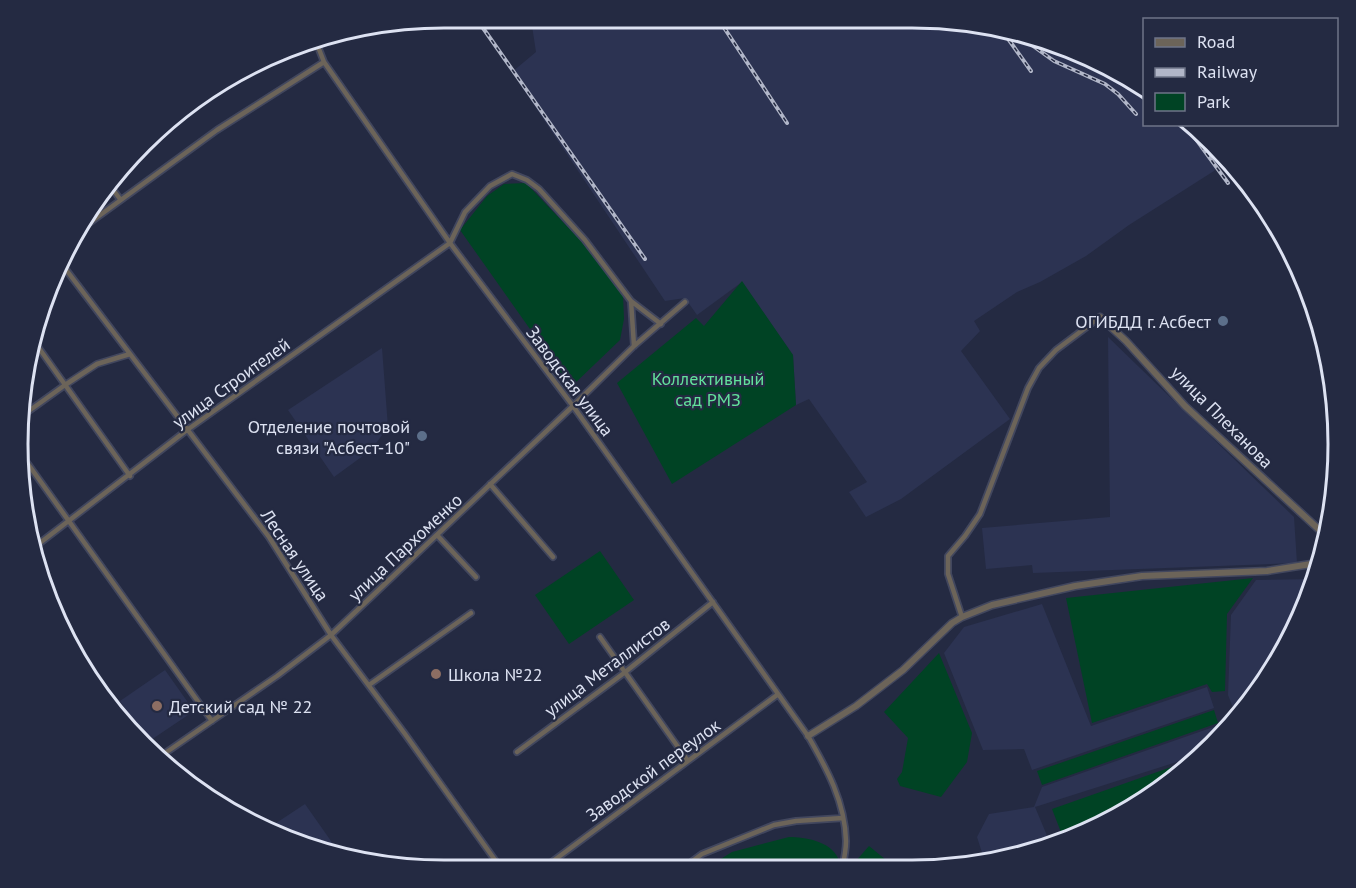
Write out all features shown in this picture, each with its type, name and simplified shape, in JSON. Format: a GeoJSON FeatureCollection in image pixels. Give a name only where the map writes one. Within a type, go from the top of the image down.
{"type":"FeatureCollection","features":[{"type":"Feature","properties":{"kind":"street","name":"Заводская улица"},"geometry":{"type":"LineString","coordinates":[[319,48],[324,62],[450,243],[573,406],[808,736],[833,784],[842,807],[846,842],[843,860]]}},
{"type":"Feature","properties":{"kind":"street"},"geometry":{"type":"LineString","coordinates":[[96,217],[217,130],[324,62]]}},
{"type":"Feature","properties":{"kind":"street"},"geometry":{"type":"LineString","coordinates":[[450,243],[465,212],[490,186],[512,174],[527,180],[539,189],[585,240],[632,301],[661,324]]}},
{"type":"Feature","properties":{"kind":"street"},"geometry":{"type":"LineString","coordinates":[[114,191],[120,199]]}},
{"type":"Feature","properties":{"kind":"street","name":"улица Строителей"},"geometry":{"type":"LineString","coordinates":[[40,542],[188,430],[450,243]]}},
{"type":"Feature","properties":{"kind":"street","name":"Лесная улица"},"geometry":{"type":"LineString","coordinates":[[66,270],[268,537],[331,635],[495,860]]}},
{"type":"Feature","properties":{"kind":"street"},"geometry":{"type":"LineString","coordinates":[[632,301],[634,346]]}},
{"type":"Feature","properties":{"kind":"street","name":"улица Пархоменко"},"geometry":{"type":"LineString","coordinates":[[166,752],[277,676],[331,635],[634,346],[685,302]]}},
{"type":"Feature","properties":{"kind":"street"},"geometry":{"type":"LineString","coordinates":[[962,616],[948,574],[948,556],[980,514],[1028,388],[1039,368],[1056,350],[1100,317]]}},
{"type":"Feature","properties":{"kind":"street","name":"улица Плеханова"},"geometry":{"type":"LineString","coordinates":[[1100,317],[1126,341],[1185,406],[1319,529]]}},
{"type":"Feature","properties":{"kind":"street"},"geometry":{"type":"LineString","coordinates":[[40,349],[130,476]]}},
{"type":"Feature","properties":{"kind":"street"},"geometry":{"type":"LineString","coordinates":[[30,410],[97,364],[129,354]]}},
{"type":"Feature","properties":{"kind":"street"},"geometry":{"type":"LineString","coordinates":[[29,465],[212,721]]}},
{"type":"Feature","properties":{"kind":"street"},"geometry":{"type":"LineString","coordinates":[[490,484],[553,557]]}},
{"type":"Feature","properties":{"kind":"street"},"geometry":{"type":"LineString","coordinates":[[437,535],[476,577]]}},
{"type":"Feature","properties":{"kind":"street"},"geometry":{"type":"LineString","coordinates":[[808,736],[856,706],[903,670],[952,623],[962,616],[992,605],[1142,576],[1267,571],[1309,564]]}},
{"type":"Feature","properties":{"kind":"street","name":"улица Металлистов"},"geometry":{"type":"LineString","coordinates":[[517,752],[624,673],[713,602]]}},
{"type":"Feature","properties":{"kind":"street"},"geometry":{"type":"LineString","coordinates":[[369,685],[471,613]]}},
{"type":"Feature","properties":{"kind":"street"},"geometry":{"type":"LineString","coordinates":[[600,637],[688,761]]}},
{"type":"Feature","properties":{"kind":"street","name":"Заводской переулок"},"geometry":{"type":"LineString","coordinates":[[554,860],[777,695]]}},
{"type":"Feature","properties":{"kind":"street"},"geometry":{"type":"LineString","coordinates":[[694,860],[702,854],[774,825],[843,818]]}},
{"type":"Feature","properties":{"kind":"shaded area"},"geometry":{"type":"Polygon","coordinates":[[[532,28],[912,28],[993,36],[1071,60],[1120,84],[1143,99],[1143,126],[1179,126],[1218,164],[1214,171],[1129,225],[1086,256],[1017,292],[974,321],[980,331],[961,351],[1010,419],[901,499],[866,517],[849,492],[867,482],[809,399],[796,405],[793,355],[742,282],[697,315],[685,298],[665,301],[512,72],[536,52],[532,28]]]}},
{"type":"Feature","properties":{"kind":"shaded area"},"geometry":{"type":"Polygon","coordinates":[[[1108,337],[1294,517],[1297,563],[1033,573],[1032,565],[986,569],[982,528],[1110,517],[1108,337]]]}},
{"type":"Feature","properties":{"kind":"shaded area"},"geometry":{"type":"Polygon","coordinates":[[[382,348],[388,427],[371,450],[334,477],[288,410],[382,348]]]}},
{"type":"Feature","properties":{"kind":"shaded area"},"geometry":{"type":"Polygon","coordinates":[[[1305,579],[1285,628],[1272,652],[1233,708],[1228,695],[1231,615],[1256,580],[1305,579]]]}},
{"type":"Feature","properties":{"kind":"shaded area"},"geometry":{"type":"Polygon","coordinates":[[[1042,604],[1091,726],[1207,687],[1214,708],[1032,770],[1024,749],[983,750],[944,653],[964,627],[1042,604]]]}},
{"type":"Feature","properties":{"kind":"shaded area","name":"Детский сад № 22"},"geometry":{"type":"Polygon","coordinates":[[[165,670],[194,711],[152,740],[120,701],[165,670]]]}},
{"type":"Feature","properties":{"kind":"shaded area"},"geometry":{"type":"Polygon","coordinates":[[[1217,726],[1180,761],[1035,807],[1047,836],[982,854],[977,837],[989,814],[1034,807],[1042,787],[1217,726]]]}},
{"type":"Feature","properties":{"kind":"shaded area"},"geometry":{"type":"Polygon","coordinates":[[[305,804],[333,844],[310,837],[275,824],[305,804]]]}},
{"type":"Feature","properties":{"kind":"green space"},"geometry":{"type":"Polygon","coordinates":[[[526,183],[580,240],[623,295],[624,319],[620,340],[571,387],[460,230],[487,196],[504,184],[526,183]]]}},
{"type":"Feature","properties":{"kind":"green space","name":"Коллективный сад РМЗ"},"geometry":{"type":"Polygon","coordinates":[[[742,281],[793,355],[796,405],[672,484],[617,383],[696,318],[704,326],[742,281]]]}},
{"type":"Feature","properties":{"kind":"green space"},"geometry":{"type":"Polygon","coordinates":[[[600,551],[634,600],[569,644],[535,595],[600,551]]]}},
{"type":"Feature","properties":{"kind":"green space"},"geometry":{"type":"Polygon","coordinates":[[[1253,578],[1227,614],[1225,691],[1212,692],[1207,684],[1092,723],[1066,598],[1253,578]]]}},
{"type":"Feature","properties":{"kind":"green space"},"geometry":{"type":"Polygon","coordinates":[[[939,653],[972,733],[967,762],[941,797],[900,786],[897,779],[902,772],[908,738],[884,712],[939,653]]]}},
{"type":"Feature","properties":{"kind":"green space"},"geometry":{"type":"Polygon","coordinates":[[[1214,710],[1218,723],[1042,785],[1037,771],[1214,710]]]}},
{"type":"Feature","properties":{"kind":"green space"},"geometry":{"type":"Polygon","coordinates":[[[1174,766],[1120,804],[1061,832],[1052,809],[1174,766]]]}},
{"type":"Feature","properties":{"kind":"green space"},"geometry":{"type":"Polygon","coordinates":[[[789,837],[809,839],[823,844],[838,858],[837,860],[719,860],[732,852],[789,837]]]}},
{"type":"Feature","properties":{"kind":"green space"},"geometry":{"type":"Polygon","coordinates":[[[869,846],[886,860],[857,860],[869,846]]]}},
{"type":"Feature","properties":{"kind":"railway"},"geometry":{"type":"LineString","coordinates":[[483,28],[645,259]]}},
{"type":"Feature","properties":{"kind":"railway"},"geometry":{"type":"LineString","coordinates":[[724,28],[787,123]]}},
{"type":"Feature","properties":{"kind":"railway"},"geometry":{"type":"LineString","coordinates":[[1009,40],[1031,71]]}},
{"type":"Feature","properties":{"kind":"railway"},"geometry":{"type":"LineString","coordinates":[[1036,48],[1054,61],[1105,84],[1118,94],[1136,114]]}},
{"type":"Feature","properties":{"kind":"railway"},"geometry":{"type":"LineString","coordinates":[[1200,145],[1228,183]]}},
{"type":"Feature","properties":{"kind":"place","name":"ОГИБДД г. Асбест"},"geometry":{"type":"Point","coordinates":[1223,321]}},
{"type":"Feature","properties":{"kind":"place","name":"Отделение почтовой связи \"Асбест-10\""},"geometry":{"type":"Point","coordinates":[422,436]}},
{"type":"Feature","properties":{"kind":"place","name":"Школа №22"},"geometry":{"type":"Point","coordinates":[436,674]}},
{"type":"Feature","properties":{"kind":"place","name":"Детский сад № 22"},"geometry":{"type":"Point","coordinates":[157,706]}}]}
